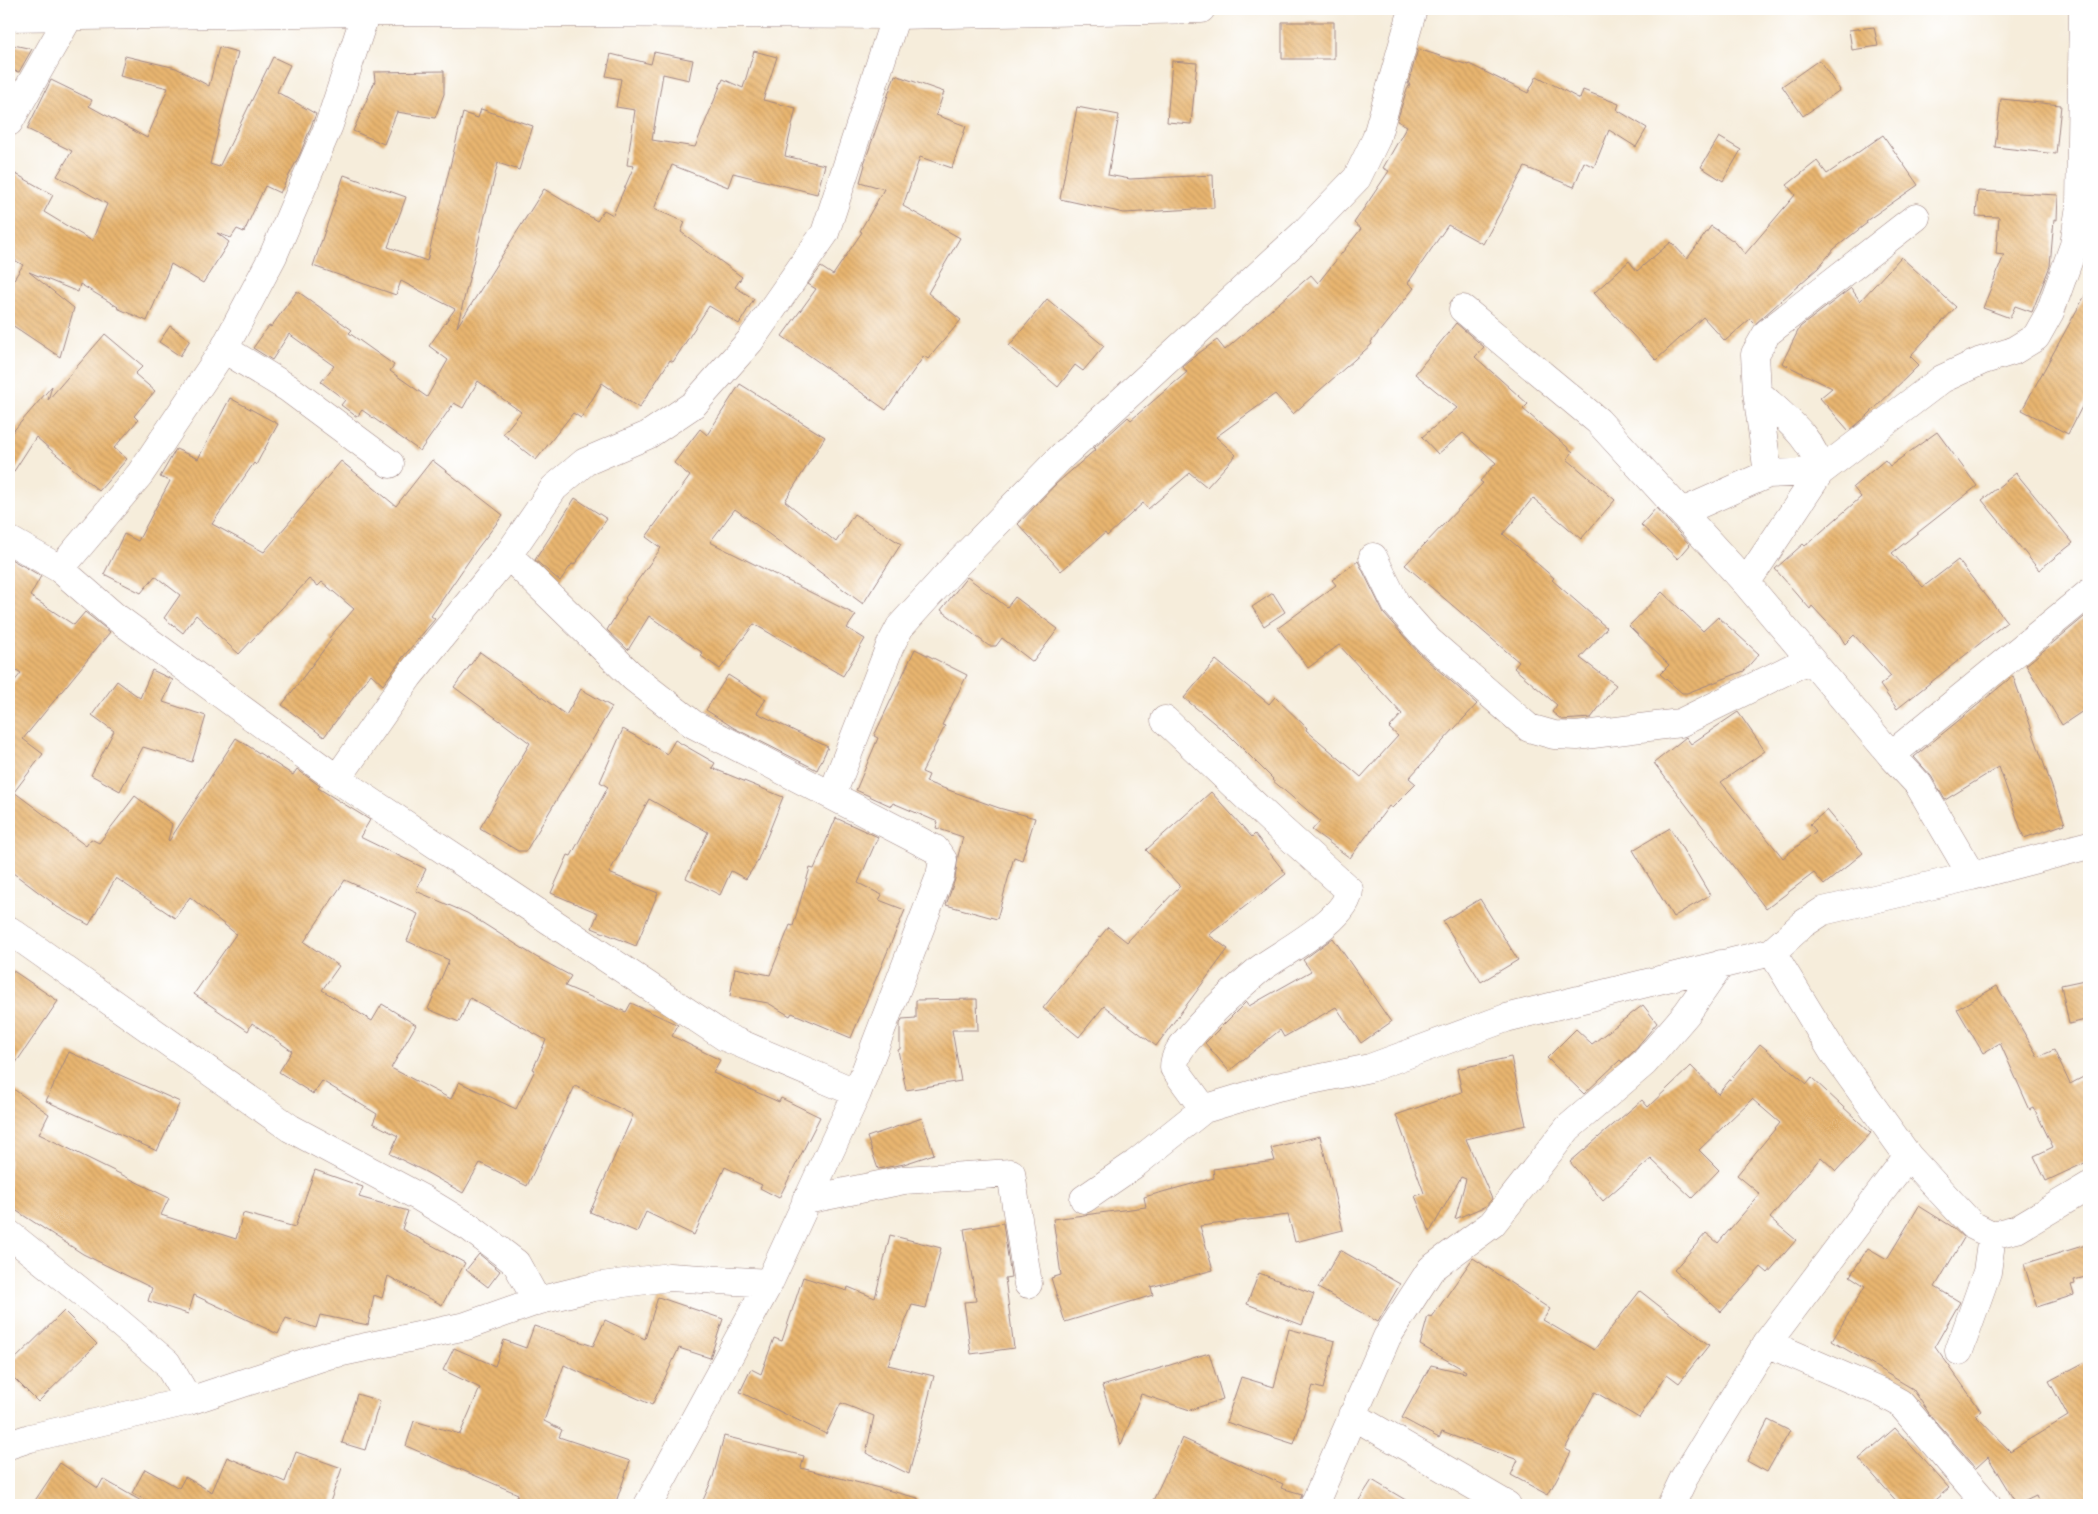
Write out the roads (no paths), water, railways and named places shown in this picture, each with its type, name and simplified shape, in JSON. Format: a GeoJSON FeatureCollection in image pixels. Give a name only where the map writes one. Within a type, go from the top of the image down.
{"type":"FeatureCollection","features":[{"type":"Feature","properties":{"kind":"street"},"geometry":{"type":"LineString","coordinates":[[9,16],[569,11],[896,15],[948,11],[1202,9]]}},
{"type":"Feature","properties":{"kind":"street"},"geometry":{"type":"LineString","coordinates":[[832,795],[890,646],[900,627],[957,564],[1062,456],[1303,234],[1357,178],[1376,139],[1413,9]]}},
{"type":"Feature","properties":{"kind":"street"},"geometry":{"type":"LineString","coordinates":[[1746,583],[1762,562],[1785,522],[1820,472],[1942,379],[1981,361],[2013,351],[2036,337],[2050,312],[2085,209],[2083,9]]}},
{"type":"Feature","properties":{"kind":"street"},"geometry":{"type":"LineString","coordinates":[[60,569],[140,474],[224,349],[273,256],[329,125],[366,12]]}},
{"type":"Feature","properties":{"kind":"street"},"geometry":{"type":"LineString","coordinates":[[9,122],[70,15]]}},
{"type":"Feature","properties":{"kind":"street"},"geometry":{"type":"LineString","coordinates":[[337,779],[409,676],[508,555],[554,488],[585,462],[648,435],[694,404],[750,341],[825,233],[896,15]]}},
{"type":"Feature","properties":{"kind":"street"},"geometry":{"type":"LineString","coordinates":[[1768,474],[1757,392],[1755,354],[1767,333],[1916,217]]}},
{"type":"Feature","properties":{"kind":"street"},"geometry":{"type":"LineString","coordinates":[[1463,309],[1598,421],[1746,583],[1891,755],[1918,784],[1972,876]]}},
{"type":"Feature","properties":{"kind":"street"},"geometry":{"type":"LineString","coordinates":[[224,349],[288,388],[390,464]]}},
{"type":"Feature","properties":{"kind":"street"},"geometry":{"type":"LineString","coordinates":[[1757,392],[1809,442],[1818,458],[1820,472]]}},
{"type":"Feature","properties":{"kind":"street"},"geometry":{"type":"LineString","coordinates":[[1682,512],[1768,474],[1820,472]]}},
{"type":"Feature","properties":{"kind":"street"},"geometry":{"type":"LineString","coordinates":[[9,540],[60,569],[113,615],[337,779],[725,1037],[857,1093]]}},
{"type":"Feature","properties":{"kind":"street"},"geometry":{"type":"LineString","coordinates":[[508,555],[634,678],[693,724],[936,849],[943,860],[940,876],[857,1093],[769,1283],[648,1505]]}},
{"type":"Feature","properties":{"kind":"street"},"geometry":{"type":"LineString","coordinates":[[1372,557],[1396,604],[1429,641],[1529,728],[1554,735],[1577,736],[1680,723],[1810,658]]}},
{"type":"Feature","properties":{"kind":"street"},"geometry":{"type":"LineString","coordinates":[[1891,755],[2089,593]]}},
{"type":"Feature","properties":{"kind":"street"},"geometry":{"type":"LineString","coordinates":[[1165,720],[1274,823],[1350,890],[1346,904],[1322,928],[1261,969],[1216,1006],[1178,1051],[1174,1060],[1174,1068],[1204,1109]]}},
{"type":"Feature","properties":{"kind":"street"},"geometry":{"type":"LineString","coordinates":[[1084,1200],[1135,1164],[1204,1109],[1277,1088],[1370,1068],[1506,1018],[1772,952],[1803,924],[1823,911],[1972,876],[2089,845]]}},
{"type":"Feature","properties":{"kind":"street"},"geometry":{"type":"LineString","coordinates":[[9,930],[290,1128],[421,1198],[469,1227],[516,1263],[536,1300]]}},
{"type":"Feature","properties":{"kind":"street"},"geometry":{"type":"LineString","coordinates":[[1772,952],[1833,1052],[1908,1156],[1972,1225],[1992,1235],[2016,1229],[2089,1186]]}},
{"type":"Feature","properties":{"kind":"street"},"geometry":{"type":"LineString","coordinates":[[1314,1505],[1387,1337],[1431,1269],[1492,1224],[1568,1128],[1644,1063],[1687,1012],[1721,964]]}},
{"type":"Feature","properties":{"kind":"street"},"geometry":{"type":"LineString","coordinates":[[1671,1505],[1684,1478],[1767,1343],[1908,1156]]}},
{"type":"Feature","properties":{"kind":"street"},"geometry":{"type":"LineString","coordinates":[[806,1200],[904,1180],[1011,1173],[1028,1284]]}},
{"type":"Feature","properties":{"kind":"street"},"geometry":{"type":"LineString","coordinates":[[9,1234],[167,1363],[189,1401]]}},
{"type":"Feature","properties":{"kind":"street"},"geometry":{"type":"LineString","coordinates":[[1958,1352],[1987,1272],[1992,1235]]}},
{"type":"Feature","properties":{"kind":"street"},"geometry":{"type":"LineString","coordinates":[[9,1445],[30,1438],[189,1401],[328,1355],[466,1326],[536,1300],[594,1287],[668,1277],[769,1283]]}},
{"type":"Feature","properties":{"kind":"street"},"geometry":{"type":"LineString","coordinates":[[1767,1343],[1880,1392],[1900,1403],[1987,1505]]}},
{"type":"Feature","properties":{"kind":"street"},"geometry":{"type":"LineString","coordinates":[[1352,1415],[1507,1505]]}}]}
